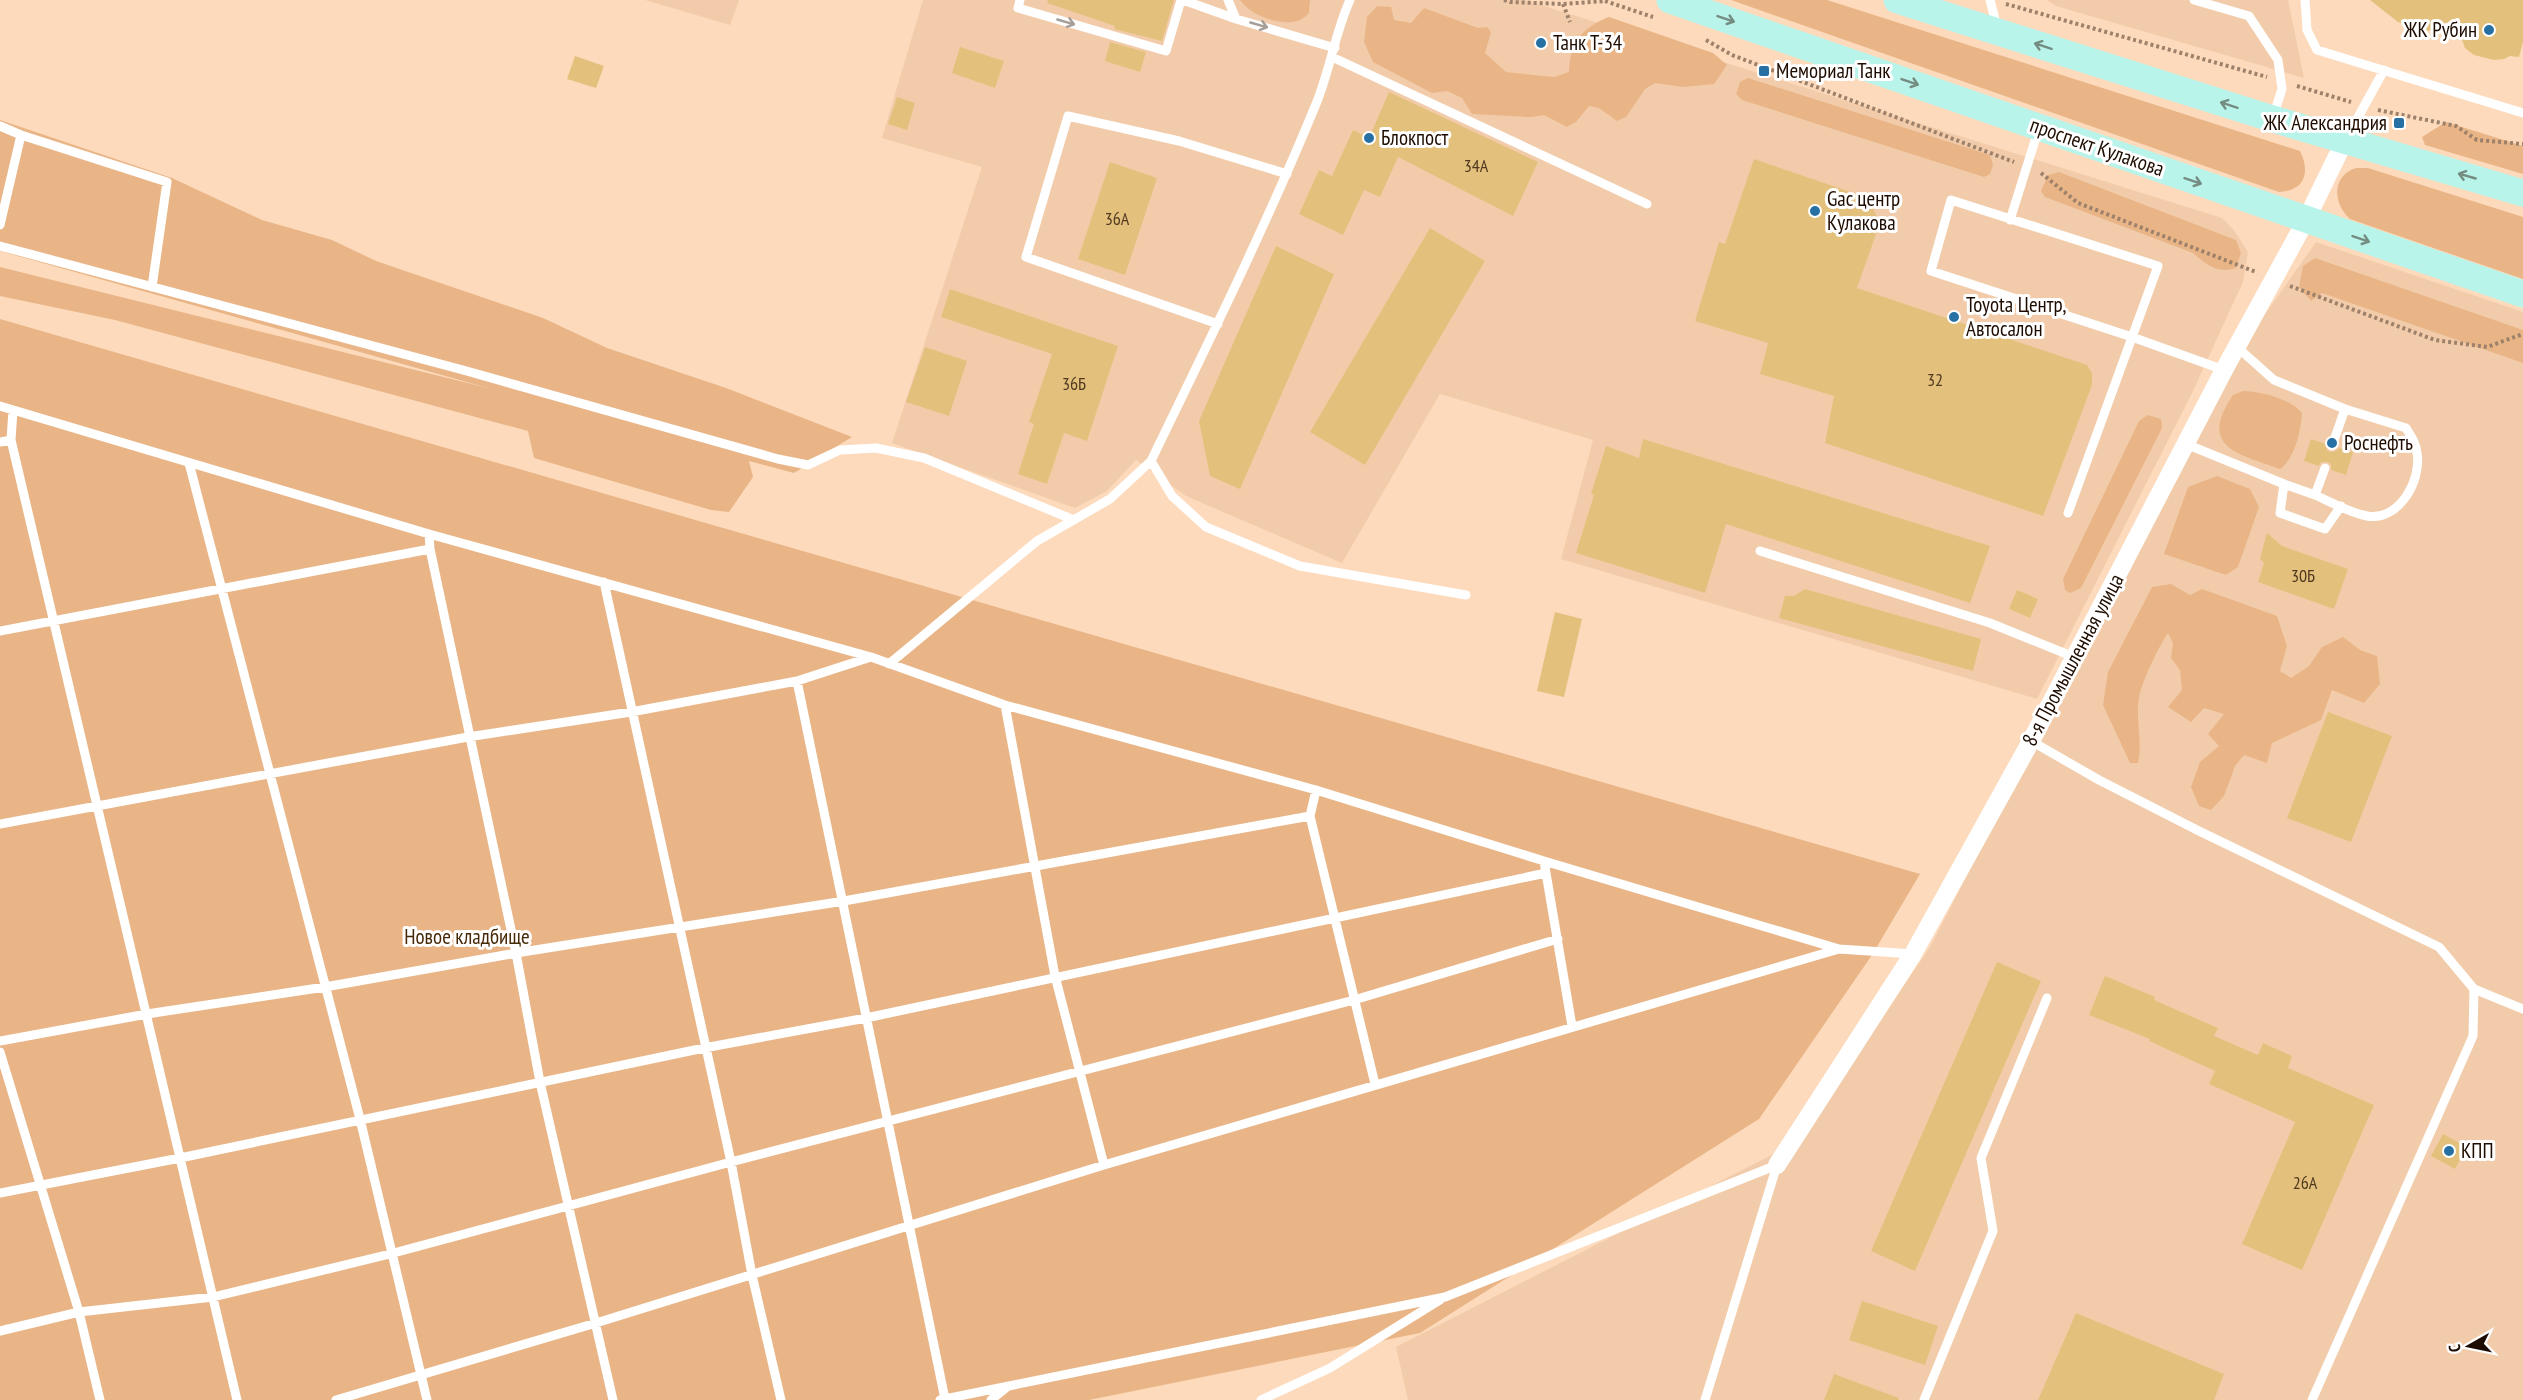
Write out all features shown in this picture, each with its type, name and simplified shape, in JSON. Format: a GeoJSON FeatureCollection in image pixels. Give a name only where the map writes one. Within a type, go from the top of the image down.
{"type":"FeatureCollection","features":[{"type":"Feature","properties":{"kind":"main road"},"geometry":{"type":"LineString","coordinates":[[1897,0],[2273,119],[2523,193]]}},
{"type":"Feature","properties":{"kind":"main road","name":"проспект Кулакова"},"geometry":{"type":"LineString","coordinates":[[1664,9],[2039,126],[2523,294]]}},
{"type":"Feature","properties":{"kind":"street","name":"8-я Промышленная улица"},"geometry":{"type":"LineString","coordinates":[[1777,1165],[1912,954],[2031,741],[2224,370],[2306,220],[2345,140]]}},
{"type":"Feature","properties":{"kind":"lane"},"geometry":{"type":"LineString","coordinates":[[1020,0],[1018,8],[1166,51],[1182,0],[1334,52],[1647,204]]}},
{"type":"Feature","properties":{"kind":"lane"},"geometry":{"type":"LineString","coordinates":[[1228,0],[1236,19]]}},
{"type":"Feature","properties":{"kind":"lane"},"geometry":{"type":"LineString","coordinates":[[889,664],[1037,541],[1110,499],[1151,461],[1218,324],[1287,174],[1317,101],[1350,0]]}},
{"type":"Feature","properties":{"kind":"lane"},"geometry":{"type":"LineString","coordinates":[[2194,0],[2249,16],[2278,60],[2282,89],[2273,119]]}},
{"type":"Feature","properties":{"kind":"lane"},"geometry":{"type":"LineString","coordinates":[[2305,0],[2307,30],[2317,50],[2523,113]]}},
{"type":"Feature","properties":{"kind":"lane"},"geometry":{"type":"LineString","coordinates":[[1994,1],[1998,32]]}},
{"type":"Feature","properties":{"kind":"lane"},"geometry":{"type":"LineString","coordinates":[[2345,140],[2384,70]]}},
{"type":"Feature","properties":{"kind":"lane"},"geometry":{"type":"LineString","coordinates":[[1218,324],[1026,257],[1068,116],[1179,141],[1287,174]]}},
{"type":"Feature","properties":{"kind":"lane"},"geometry":{"type":"LineString","coordinates":[[0,126],[21,135],[167,182],[152,287]]}},
{"type":"Feature","properties":{"kind":"lane"},"geometry":{"type":"LineString","coordinates":[[2010,220],[2039,126]]}},
{"type":"Feature","properties":{"kind":"lane"},"geometry":{"type":"LineString","coordinates":[[0,225],[21,135]]}},
{"type":"Feature","properties":{"kind":"lane"},"geometry":{"type":"LineString","coordinates":[[2068,513],[2132,337],[2158,266],[1952,200],[1931,271],[2132,337],[2224,370]]}},
{"type":"Feature","properties":{"kind":"lane"},"geometry":{"type":"LineString","coordinates":[[0,246],[463,370],[778,459],[808,465],[840,450],[876,448],[924,458],[1074,520]]}},
{"type":"Feature","properties":{"kind":"lane"},"geometry":{"type":"LineString","coordinates":[[2186,444],[2367,516],[2383,516],[2395,511],[2406,497],[2415,475],[2418,456],[2415,443],[2406,428],[2344,409],[2274,380],[2237,347]]}},
{"type":"Feature","properties":{"kind":"lane"},"geometry":{"type":"LineString","coordinates":[[0,406],[429,534],[872,657],[1005,705],[1316,790],[1544,861],[1839,948],[1912,954]]}},
{"type":"Feature","properties":{"kind":"lane"},"geometry":{"type":"LineString","coordinates":[[2332,446],[2344,409]]}},
{"type":"Feature","properties":{"kind":"lane"},"geometry":{"type":"LineString","coordinates":[[13,410],[11,440],[237,1400]]}},
{"type":"Feature","properties":{"kind":"lane"},"geometry":{"type":"LineString","coordinates":[[0,442],[11,440]]}},
{"type":"Feature","properties":{"kind":"lane"},"geometry":{"type":"LineString","coordinates":[[1151,461],[1172,496],[1206,527],[1300,566],[1466,595]]}},
{"type":"Feature","properties":{"kind":"lane"},"geometry":{"type":"LineString","coordinates":[[189,463],[224,590],[360,1119],[390,1254],[427,1400]]}},
{"type":"Feature","properties":{"kind":"lane"},"geometry":{"type":"LineString","coordinates":[[2315,495],[2325,468]]}},
{"type":"Feature","properties":{"kind":"lane"},"geometry":{"type":"LineString","coordinates":[[2284,484],[2280,513],[2325,529],[2341,506]]}},
{"type":"Feature","properties":{"kind":"lane"},"geometry":{"type":"LineString","coordinates":[[429,534],[430,549],[468,736],[516,953],[540,1082],[613,1400]]}},
{"type":"Feature","properties":{"kind":"lane"},"geometry":{"type":"LineString","coordinates":[[0,631],[430,549]]}},
{"type":"Feature","properties":{"kind":"lane"},"geometry":{"type":"LineString","coordinates":[[1760,551],[1990,623],[2074,657]]}},
{"type":"Feature","properties":{"kind":"lane"},"geometry":{"type":"LineString","coordinates":[[604,582],[730,1162],[752,1275],[782,1400]]}},
{"type":"Feature","properties":{"kind":"lane"},"geometry":{"type":"LineString","coordinates":[[0,824],[468,736],[631,712],[797,681],[872,657]]}},
{"type":"Feature","properties":{"kind":"lane"},"geometry":{"type":"LineString","coordinates":[[797,681],[844,901],[943,1399],[1445,1297]]}},
{"type":"Feature","properties":{"kind":"lane"},"geometry":{"type":"LineString","coordinates":[[1005,705],[1055,976],[1078,1072],[1104,1165]]}},
{"type":"Feature","properties":{"kind":"lane"},"geometry":{"type":"LineString","coordinates":[[2031,741],[2099,780],[2199,831],[2439,947],[2474,989],[2523,1010]]}},
{"type":"Feature","properties":{"kind":"lane"},"geometry":{"type":"LineString","coordinates":[[1316,790],[1310,816],[1375,1084]]}},
{"type":"Feature","properties":{"kind":"lane"},"geometry":{"type":"LineString","coordinates":[[0,1041],[147,1014],[325,987],[516,953],[844,901],[1035,864],[1310,816]]}},
{"type":"Feature","properties":{"kind":"lane"},"geometry":{"type":"LineString","coordinates":[[1544,861],[1572,1026]]}},
{"type":"Feature","properties":{"kind":"lane"},"geometry":{"type":"LineString","coordinates":[[0,1193],[180,1158],[704,1048],[866,1018],[1546,873]]}},
{"type":"Feature","properties":{"kind":"lane"},"geometry":{"type":"LineString","coordinates":[[0,1331],[79,1312],[213,1297],[390,1254],[730,1162],[1354,1000],[1558,939]]}},
{"type":"Feature","properties":{"kind":"lane"},"geometry":{"type":"LineString","coordinates":[[336,1400],[596,1323],[1104,1165],[1572,1026],[1718,986],[1839,948]]}},
{"type":"Feature","properties":{"kind":"lane"},"geometry":{"type":"LineString","coordinates":[[2312,1400],[2473,1036],[2474,989]]}},
{"type":"Feature","properties":{"kind":"lane"},"geometry":{"type":"LineString","coordinates":[[1924,1400],[1993,1231],[1981,1158],[2047,998]]}},
{"type":"Feature","properties":{"kind":"lane"},"geometry":{"type":"LineString","coordinates":[[0,1052],[79,1312],[100,1400]]}},
{"type":"Feature","properties":{"kind":"lane"},"geometry":{"type":"LineString","coordinates":[[1261,1400],[1330,1368],[1445,1297],[1777,1165]]}},
{"type":"Feature","properties":{"kind":"lane"},"geometry":{"type":"LineString","coordinates":[[1705,1400],[1777,1165]]}},
{"type":"Feature","properties":{"kind":"lane"},"geometry":{"type":"LineString","coordinates":[[991,1400],[1009,1386]]}},
{"type":"Feature","properties":{"kind":"path"},"geometry":{"type":"LineString","coordinates":[[1504,0],[1563,4],[1605,0],[1664,9]]}},
{"type":"Feature","properties":{"kind":"path"},"geometry":{"type":"LineString","coordinates":[[1994,1],[2364,106],[2456,126],[2477,140],[2523,144]]}},
{"type":"Feature","properties":{"kind":"path"},"geometry":{"type":"LineString","coordinates":[[1563,4],[1570,22]]}},
{"type":"Feature","properties":{"kind":"path"},"geometry":{"type":"LineString","coordinates":[[1697,35],[1732,55],[2027,167],[2042,174],[2078,203],[2435,340],[2487,347],[2523,334]]}},
{"type":"Feature","properties":{"kind":"shaded area"},"geometry":{"type":"Polygon","coordinates":[[[645,0],[739,0],[730,25],[645,0]]]}},
{"type":"Feature","properties":{"kind":"shaded area"},"geometry":{"type":"Polygon","coordinates":[[[923,0],[1525,0],[2222,218],[2233,229],[2248,252],[2243,282],[2192,393],[2037,699],[1561,559],[1593,440],[1440,394],[1342,563],[1186,496],[1136,460],[1107,491],[1075,508],[892,443],[982,167],[882,138],[923,0]]]}},
{"type":"Feature","properties":{"kind":"shaded area"},"geometry":{"type":"Polygon","coordinates":[[[2047,0],[2288,0],[2304,78],[2056,6],[2047,0]]]}},
{"type":"Feature","properties":{"kind":"shaded area"},"geometry":{"type":"Polygon","coordinates":[[[2316,242],[2523,312],[2523,1400],[1408,1400],[1396,1347],[1799,1141],[1930,947],[2237,354],[2316,242]]]}},
{"type":"Feature","properties":{"kind":"green space"},"geometry":{"type":"Polygon","coordinates":[[[1240,0],[1310,0],[1309,13],[1297,21],[1274,21],[1258,15],[1240,0]]]}},
{"type":"Feature","properties":{"kind":"green space"},"geometry":{"type":"Polygon","coordinates":[[[1731,0],[1827,0],[2300,151],[2305,173],[2300,184],[2288,191],[2279,192],[1731,0]]]}},
{"type":"Feature","properties":{"kind":"green space"},"geometry":{"type":"Polygon","coordinates":[[[1377,6],[1391,7],[1394,20],[1411,23],[1424,8],[1478,28],[1487,27],[1491,32],[1485,53],[1506,72],[1554,77],[1569,72],[1572,53],[1579,38],[1591,26],[1609,17],[1713,53],[1727,65],[1714,84],[1683,87],[1655,83],[1645,89],[1626,117],[1617,121],[1599,108],[1589,106],[1576,122],[1567,127],[1544,115],[1531,117],[1472,114],[1462,98],[1447,91],[1432,93],[1373,62],[1364,42],[1367,17],[1377,6]]]}},
{"type":"Feature","properties":{"kind":"green space"},"geometry":{"type":"Polygon","coordinates":[[[1748,78],[1990,155],[1993,165],[1990,174],[1984,177],[1742,100],[1736,94],[1740,82],[1748,78]]]}},
{"type":"Feature","properties":{"kind":"green space"},"geometry":{"type":"Polygon","coordinates":[[[0,120],[172,178],[262,220],[332,240],[376,261],[543,318],[607,348],[726,388],[852,437],[794,473],[749,461],[753,477],[729,512],[711,510],[534,458],[528,431],[115,320],[0,296],[0,267],[488,388],[0,251],[0,120]]]}},
{"type":"Feature","properties":{"kind":"green space"},"geometry":{"type":"Polygon","coordinates":[[[2446,122],[2523,146],[2523,174],[2425,145],[2422,137],[2446,122]]]}},
{"type":"Feature","properties":{"kind":"green space"},"geometry":{"type":"Polygon","coordinates":[[[2356,168],[2368,168],[2523,217],[2523,279],[2350,219],[2340,206],[2337,191],[2342,177],[2356,168]]]}},
{"type":"Feature","properties":{"kind":"green space"},"geometry":{"type":"Polygon","coordinates":[[[2059,172],[2236,240],[2241,253],[2236,268],[2218,269],[2193,253],[2045,197],[2041,191],[2048,175],[2059,172]]]}},
{"type":"Feature","properties":{"kind":"green space"},"geometry":{"type":"Polygon","coordinates":[[[2315,258],[2523,330],[2523,363],[2322,293],[2311,301],[2299,287],[2303,266],[2315,258]]]}},
{"type":"Feature","properties":{"kind":"green space","name":"Новое кладбище"},"geometry":{"type":"Polygon","coordinates":[[[0,319],[1920,874],[1872,955],[1759,1119],[1420,1333],[1089,1400],[0,1400],[0,319]]]}},
{"type":"Feature","properties":{"kind":"green space"},"geometry":{"type":"Polygon","coordinates":[[[2243,391],[2275,397],[2291,404],[2302,413],[2299,436],[2290,458],[2280,469],[2238,453],[2221,438],[2219,427],[2223,413],[2233,395],[2243,391]]]}},
{"type":"Feature","properties":{"kind":"green space"},"geometry":{"type":"Polygon","coordinates":[[[2148,415],[2161,419],[2162,428],[2081,588],[2070,593],[2065,590],[2063,579],[2139,421],[2148,415]]]}},
{"type":"Feature","properties":{"kind":"green space"},"geometry":{"type":"Polygon","coordinates":[[[2217,476],[2250,489],[2259,507],[2238,567],[2226,575],[2164,554],[2188,487],[2217,476]]]}},
{"type":"Feature","properties":{"kind":"green space"},"geometry":{"type":"Polygon","coordinates":[[[2171,584],[2190,595],[2202,589],[2277,616],[2287,646],[2280,671],[2291,678],[2309,666],[2322,647],[2343,637],[2360,650],[2377,656],[2380,684],[2364,703],[2332,690],[2321,720],[2272,743],[2267,763],[2244,755],[2235,766],[2224,796],[2211,810],[2199,806],[2191,787],[2200,762],[2219,746],[2208,734],[2224,714],[2204,708],[2191,722],[2168,707],[2182,690],[2180,670],[2171,658],[2173,643],[2168,633],[2151,664],[2139,697],[2138,763],[2130,763],[2103,705],[2108,672],[2152,587],[2171,584]]]}},
{"type":"Feature","properties":{"kind":"building"},"geometry":{"type":"Polygon","coordinates":[[[1048,0],[1174,0],[1162,41],[1114,29],[1115,26],[1047,3],[1048,0]]]}},
{"type":"Feature","properties":{"kind":"building","name":"ЖК Рубин"},"geometry":{"type":"Polygon","coordinates":[[[2370,0],[2523,0],[2523,42],[2519,57],[2510,56],[2494,60],[2474,55],[2465,48],[2462,40],[2454,39],[2457,18],[2428,31],[2416,30],[2398,22],[2370,0]]]}},
{"type":"Feature","properties":{"kind":"building"},"geometry":{"type":"Polygon","coordinates":[[[1110,42],[1146,52],[1140,72],[1105,61],[1110,42]]]}},
{"type":"Feature","properties":{"kind":"building"},"geometry":{"type":"Polygon","coordinates":[[[960,47],[1004,61],[995,88],[952,73],[960,47]]]}},
{"type":"Feature","properties":{"kind":"building"},"geometry":{"type":"Polygon","coordinates":[[[575,56],[604,66],[596,88],[567,79],[575,56]]]}},
{"type":"Feature","properties":{"kind":"building"},"geometry":{"type":"Polygon","coordinates":[[[1389,92],[1538,162],[1513,216],[1398,157],[1380,197],[1364,190],[1343,235],[1299,214],[1319,170],[1332,176],[1353,130],[1369,138],[1389,92]]]}},
{"type":"Feature","properties":{"kind":"building"},"geometry":{"type":"Polygon","coordinates":[[[897,97],[915,103],[907,130],[888,124],[897,97]]]}},
{"type":"Feature","properties":{"kind":"building"},"geometry":{"type":"Polygon","coordinates":[[[1754,159],[1868,198],[1880,223],[1857,288],[2087,365],[2092,373],[2092,385],[2043,516],[1825,443],[1834,396],[1760,374],[1768,343],[1695,321],[1719,242],[1725,244],[1754,159]]]}},
{"type":"Feature","properties":{"kind":"building"},"geometry":{"type":"Polygon","coordinates":[[[1110,162],[1157,178],[1125,275],[1078,259],[1110,162]]]}},
{"type":"Feature","properties":{"kind":"building"},"geometry":{"type":"Polygon","coordinates":[[[1430,228],[1485,261],[1365,465],[1310,432],[1430,228]]]}},
{"type":"Feature","properties":{"kind":"building"},"geometry":{"type":"Polygon","coordinates":[[[1276,246],[1334,274],[1240,489],[1210,476],[1199,421],[1276,246]]]}},
{"type":"Feature","properties":{"kind":"building"},"geometry":{"type":"Polygon","coordinates":[[[950,289],[1118,346],[1087,441],[1064,433],[1047,484],[1018,474],[1034,424],[1029,422],[1052,354],[941,317],[950,289]]]}},
{"type":"Feature","properties":{"kind":"building"},"geometry":{"type":"Polygon","coordinates":[[[925,347],[967,361],[949,416],[906,402],[925,347]]]}},
{"type":"Feature","properties":{"kind":"building"},"geometry":{"type":"Polygon","coordinates":[[[1643,439],[1990,546],[1970,603],[1726,524],[1705,593],[1576,553],[1606,446],[1639,458],[1643,439]]]}},
{"type":"Feature","properties":{"kind":"building"},"geometry":{"type":"Polygon","coordinates":[[[2311,439],[2326,444],[2330,452],[2339,448],[2353,452],[2346,475],[2331,470],[2331,464],[2327,462],[2321,462],[2319,466],[2304,461],[2311,439]]]}},
{"type":"Feature","properties":{"kind":"building"},"geometry":{"type":"Polygon","coordinates":[[[2267,533],[2282,546],[2348,569],[2334,609],[2258,582],[2264,563],[2260,559],[2267,533]]]}},
{"type":"Feature","properties":{"kind":"building"},"geometry":{"type":"Polygon","coordinates":[[[1805,589],[1981,639],[1973,671],[1779,618],[1785,596],[1794,596],[1805,589]]]}},
{"type":"Feature","properties":{"kind":"building"},"geometry":{"type":"Polygon","coordinates":[[[2017,590],[2038,599],[2030,618],[2009,609],[2017,590]]]}},
{"type":"Feature","properties":{"kind":"building"},"geometry":{"type":"Polygon","coordinates":[[[1555,612],[1582,619],[1564,697],[1537,691],[1555,612]]]}},
{"type":"Feature","properties":{"kind":"building"},"geometry":{"type":"Polygon","coordinates":[[[2328,712],[2392,736],[2351,842],[2287,818],[2328,712]]]}},
{"type":"Feature","properties":{"kind":"building"},"geometry":{"type":"Polygon","coordinates":[[[1997,962],[2041,981],[1915,1271],[1871,1251],[1997,962]]]}},
{"type":"Feature","properties":{"kind":"building"},"geometry":{"type":"Polygon","coordinates":[[[2105,976],[2155,997],[2154,1000],[2218,1028],[2214,1036],[2258,1055],[2263,1043],[2292,1056],[2288,1068],[2374,1105],[2302,1270],[2242,1244],[2295,1122],[2209,1084],[2215,1071],[2149,1041],[2150,1039],[2089,1015],[2105,976]]]}},
{"type":"Feature","properties":{"kind":"building","name":"КПП"},"geometry":{"type":"Polygon","coordinates":[[[2443,1134],[2467,1147],[2455,1169],[2431,1156],[2443,1134]]]}},
{"type":"Feature","properties":{"kind":"building"},"geometry":{"type":"Polygon","coordinates":[[[1862,1301],[1938,1326],[1925,1365],[1849,1340],[1862,1301]]]}},
{"type":"Feature","properties":{"kind":"building"},"geometry":{"type":"Polygon","coordinates":[[[2076,1313],[2224,1374],[2214,1400],[2038,1400],[2076,1313]]]}},
{"type":"Feature","properties":{"kind":"building"},"geometry":{"type":"Polygon","coordinates":[[[1834,1374],[1899,1398],[1898,1400],[1824,1400],[1834,1374]]]}},
{"type":"Feature","properties":{"kind":"place","name":"ЖК Рубин"},"geometry":{"type":"Point","coordinates":[2489,30]}},
{"type":"Feature","properties":{"kind":"place","name":"Танк Т-34"},"geometry":{"type":"Point","coordinates":[1541,43]}},
{"type":"Feature","properties":{"kind":"place","name":"Мемориал Танк"},"geometry":{"type":"Point","coordinates":[1764,71]}},
{"type":"Feature","properties":{"kind":"place","name":"ЖК Александрия"},"geometry":{"type":"Point","coordinates":[2399,123]}},
{"type":"Feature","properties":{"kind":"place","name":"Блокпост"},"geometry":{"type":"Point","coordinates":[1369,138]}},
{"type":"Feature","properties":{"kind":"place","name":"Gac центр Кулакова"},"geometry":{"type":"Point","coordinates":[1815,211]}},
{"type":"Feature","properties":{"kind":"place","name":"Toyota Центр, Автосалон"},"geometry":{"type":"Point","coordinates":[1954,317]}},
{"type":"Feature","properties":{"kind":"place","name":"Роснефть"},"geometry":{"type":"Point","coordinates":[2332,443]}},
{"type":"Feature","properties":{"kind":"place","name":"КПП"},"geometry":{"type":"Point","coordinates":[2449,1151]}}]}
